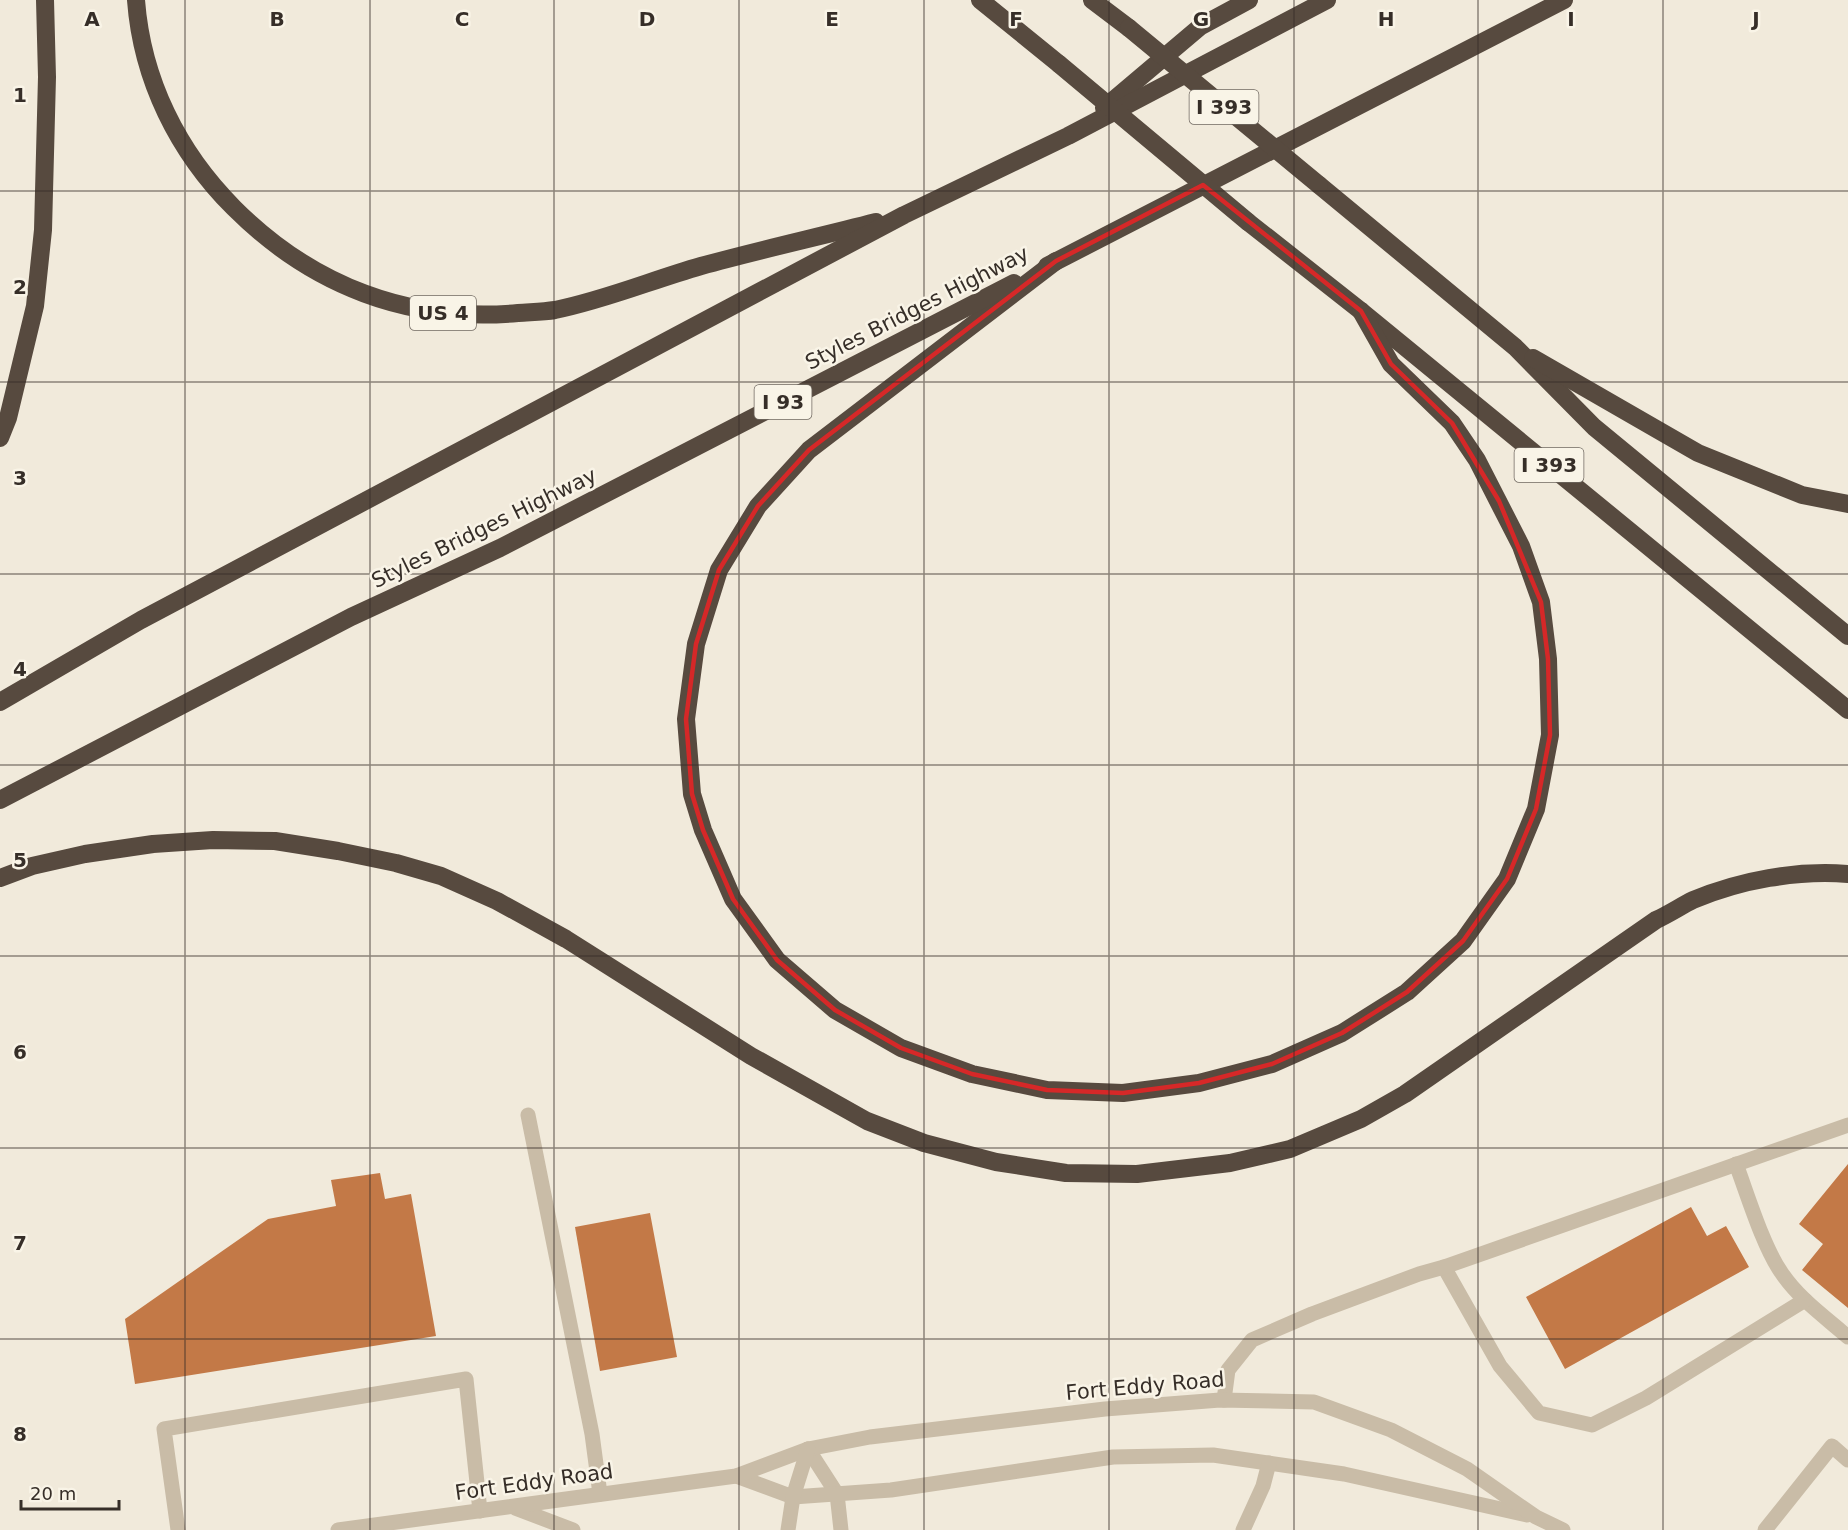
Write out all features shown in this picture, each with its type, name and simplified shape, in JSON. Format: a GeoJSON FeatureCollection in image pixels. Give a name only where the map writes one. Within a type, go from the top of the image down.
{"type":"FeatureCollection","features":[{"type":"Feature","properties":{"kind":"highway"},"geometry":{"type":"LineString","coordinates":[[0,438],[8,418],[35,306],[43,230],[47,77],[45,0]]}},
{"type":"Feature","properties":{"kind":"highway","name":"US 4"},"geometry":{"type":"LineString","coordinates":[[136,0],[144,58],[154,87],[171,124],[190,157],[218,192],[261,235],[315,272],[347,288],[387,302],[438,313],[472,316],[553,310],[603,298],[700,267],[904,215]]}},
{"type":"Feature","properties":{"kind":"highway","name":"I 393"},"geometry":{"type":"LineString","coordinates":[[980,0],[1248,222],[1361,311],[1848,710]]}},
{"type":"Feature","properties":{"kind":"highway","name":"I 393"},"geometry":{"type":"LineString","coordinates":[[1092,0],[1129,28],[1515,347],[1594,427],[1848,636]]}},
{"type":"Feature","properties":{"kind":"highway"},"geometry":{"type":"LineString","coordinates":[[1078,130],[1201,26],[1249,0]]}},
{"type":"Feature","properties":{"kind":"highway"},"geometry":{"type":"LineString","coordinates":[[0,702],[141,620],[904,215],[1078,130],[1327,0]]}},
{"type":"Feature","properties":{"kind":"highway","name":"Styles Bridges Highway"},"geometry":{"type":"LineString","coordinates":[[0,800],[351,617],[500,548],[1564,0]]}},
{"type":"Feature","properties":{"kind":"highway"},"geometry":{"type":"LineString","coordinates":[[1056,261],[809,450],[758,506],[719,570],[696,644],[686,719],[692,794],[703,830],[733,899],[777,960],[835,1010],[901,1048],[972,1074],[1047,1090],[1123,1093],[1199,1083],[1272,1064],[1342,1033],[1407,992],[1463,941],[1507,879],[1536,809],[1550,735],[1548,659],[1541,602],[1521,546],[1477,460],[1452,423],[1391,363],[1361,311]]}},
{"type":"Feature","properties":{"kind":"highway"},"geometry":{"type":"LineString","coordinates":[[1515,347],[1698,453],[1802,495],[1848,504]]}},
{"type":"Feature","properties":{"kind":"highway"},"geometry":{"type":"LineString","coordinates":[[0,878],[32,866],[85,854],[153,844],[213,840],[275,841],[396,863],[441,876],[497,901],[566,939],[752,1056],[867,1121],[924,1143],[996,1162],[1065,1173],[1137,1174],[1230,1163],[1290,1149],[1360,1119],[1405,1095],[1656,920],[1692,901],[1733,886],[1778,877],[1826,872],[1848,874]]}},
{"type":"Feature","properties":{"kind":"street"},"geometry":{"type":"LineString","coordinates":[[528,1115],[592,1434],[600,1494]]}},
{"type":"Feature","properties":{"kind":"street"},"geometry":{"type":"LineString","coordinates":[[1224,1400],[1228,1370],[1252,1340],[1312,1314],[1419,1274],[1848,1125]]}},
{"type":"Feature","properties":{"kind":"street"},"geometry":{"type":"LineString","coordinates":[[1736,1164],[1780,1272],[1805,1300],[1848,1337]]}},
{"type":"Feature","properties":{"kind":"street"},"geometry":{"type":"LineString","coordinates":[[1444,1267],[1500,1366],[1539,1413],[1592,1425],[1646,1398],[1805,1300]]}},
{"type":"Feature","properties":{"kind":"street"},"geometry":{"type":"LineString","coordinates":[[178,1530],[165,1429],[466,1379],[480,1511]]}},
{"type":"Feature","properties":{"kind":"street","name":"Fort Eddy Road"},"geometry":{"type":"LineString","coordinates":[[339,1530],[736,1476],[808,1449],[870,1437],[1105,1408],[1224,1400],[1314,1402],[1391,1430],[1467,1469],[1536,1517],[1563,1530]]}},
{"type":"Feature","properties":{"kind":"street"},"geometry":{"type":"LineString","coordinates":[[1765,1530],[1832,1446],[1848,1460]]}},
{"type":"Feature","properties":{"kind":"street"},"geometry":{"type":"LineString","coordinates":[[808,1449],[837,1494],[841,1530]]}},
{"type":"Feature","properties":{"kind":"street"},"geometry":{"type":"LineString","coordinates":[[788,1530],[793,1497],[808,1449]]}},
{"type":"Feature","properties":{"kind":"street","name":"Fort Eddy Road"},"geometry":{"type":"LineString","coordinates":[[736,1476],[793,1497],[891,1490],[1113,1457],[1213,1455],[1344,1474],[1536,1517]]}},
{"type":"Feature","properties":{"kind":"street"},"geometry":{"type":"LineString","coordinates":[[1243,1530],[1263,1486],[1269,1463]]}},
{"type":"Feature","properties":{"kind":"street"},"geometry":{"type":"LineString","coordinates":[[512,1507],[573,1530]]}},
{"type":"Feature","properties":{"kind":"highlighted area"},"geometry":{"type":"Polygon","coordinates":[[[1203,185],[1361,311],[1391,364],[1452,423],[1499,501],[1541,602],[1548,659],[1550,735],[1536,809],[1507,879],[1463,941],[1407,992],[1342,1033],[1272,1064],[1199,1083],[1123,1093],[1047,1090],[972,1074],[901,1048],[835,1010],[777,960],[733,899],[703,830],[692,794],[686,719],[696,644],[719,570],[758,506],[809,450],[1056,261],[1203,185]]]}},
{"type":"Feature","properties":{"kind":"building"},"geometry":{"type":"Polygon","coordinates":[[[1848,1164],[1848,1308],[1802,1270],[1823,1244],[1799,1224],[1848,1164]]]}},
{"type":"Feature","properties":{"kind":"building"},"geometry":{"type":"Polygon","coordinates":[[[380,1173],[385,1199],[411,1194],[436,1336],[135,1384],[125,1319],[268,1219],[336,1206],[331,1180],[380,1173]]]}},
{"type":"Feature","properties":{"kind":"building"},"geometry":{"type":"Polygon","coordinates":[[[1691,1207],[1707,1236],[1726,1226],[1749,1267],[1565,1369],[1526,1297],[1691,1207]]]}},
{"type":"Feature","properties":{"kind":"building"},"geometry":{"type":"Polygon","coordinates":[[[650,1213],[677,1357],[600,1371],[575,1227],[650,1213]]]}}]}
